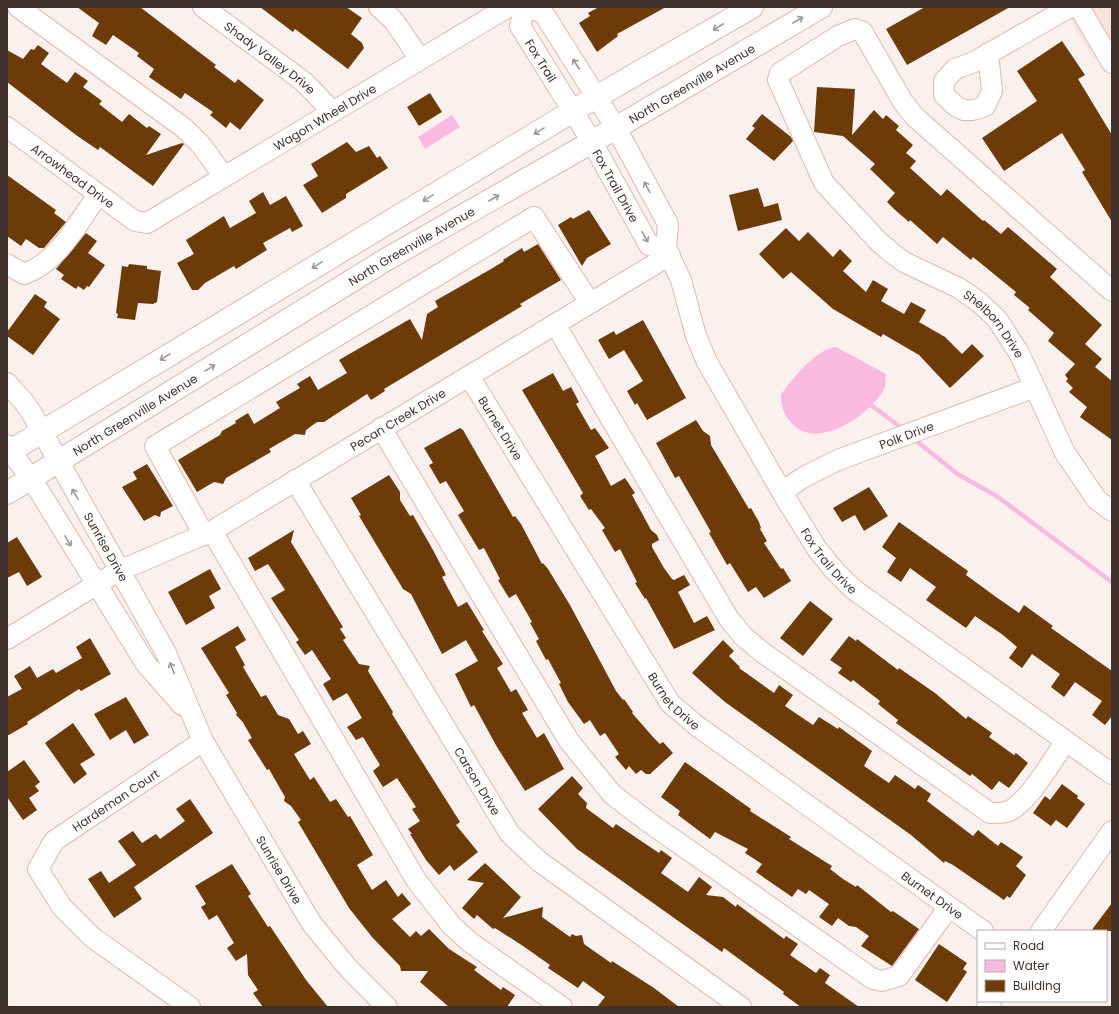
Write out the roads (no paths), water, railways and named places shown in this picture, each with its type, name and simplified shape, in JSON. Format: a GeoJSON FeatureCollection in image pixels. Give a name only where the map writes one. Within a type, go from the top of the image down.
{"type":"FeatureCollection","features":[{"type":"Feature","properties":{"kind":"main road"},"geometry":{"type":"LineString","coordinates":[[8,450],[41,433],[573,111],[752,7]]}},
{"type":"Feature","properties":{"kind":"main road","name":"North Greenville Avenue"},"geometry":{"type":"LineString","coordinates":[[7,493],[387,259],[592,142],[821,7]]}},
{"type":"Feature","properties":{"kind":"street"},"geometry":{"type":"LineString","coordinates":[[18,7],[184,128],[202,146],[224,177]]}},
{"type":"Feature","properties":{"kind":"street","name":"Shady Valley Drive"},"geometry":{"type":"LineString","coordinates":[[203,7],[304,82],[333,112]]}},
{"type":"Feature","properties":{"kind":"street"},"geometry":{"type":"LineString","coordinates":[[379,7],[394,21],[420,59]]}},
{"type":"Feature","properties":{"kind":"street","name":"Wagon Wheel Drive"},"geometry":{"type":"LineString","coordinates":[[140,223],[153,220],[508,7]]}},
{"type":"Feature","properties":{"kind":"street","name":"Fox Trail"},"geometry":{"type":"LineString","coordinates":[[525,7],[520,26],[573,111]]}},
{"type":"Feature","properties":{"kind":"street"},"geometry":{"type":"LineString","coordinates":[[529,7],[544,14],[597,97]]}},
{"type":"Feature","properties":{"kind":"street"},"geometry":{"type":"LineString","coordinates":[[988,53],[1070,7]]}},
{"type":"Feature","properties":{"kind":"street"},"geometry":{"type":"LineString","coordinates":[[1079,7],[1109,54]]}},
{"type":"Feature","properties":{"kind":"street","name":"Shelborn Drive"},"geometry":{"type":"LineString","coordinates":[[1110,505],[1097,500],[1065,453],[1019,352],[997,319],[980,303],[959,288],[904,262],[892,253],[879,242],[824,182],[778,80],[780,73],[838,36],[855,29],[862,31],[903,102],[915,117],[1112,291]]}},
{"type":"Feature","properties":{"kind":"street","name":"Fox Trail Drive"},"geometry":{"type":"LineString","coordinates":[[597,97],[616,128],[668,224],[668,252],[681,280],[696,336],[707,362],[817,549],[834,570],[853,589],[1112,774]]}},
{"type":"Feature","properties":{"kind":"street","name":"Fox Trail Drive"},"geometry":{"type":"LineString","coordinates":[[573,111],[592,142],[649,245],[668,252]]}},
{"type":"Feature","properties":{"kind":"street","name":"Arrowhead Drive"},"geometry":{"type":"LineString","coordinates":[[7,127],[98,195],[140,223]]}},
{"type":"Feature","properties":{"kind":"street"},"geometry":{"type":"LineString","coordinates":[[7,264],[24,274],[36,270],[52,259],[98,195]]}},
{"type":"Feature","properties":{"kind":"street"},"geometry":{"type":"LineString","coordinates":[[562,1007],[472,943],[452,926],[416,880],[155,446],[534,218],[590,303]]}},
{"type":"Feature","properties":{"kind":"street","name":"Pecan Creek Drive"},"geometry":{"type":"LineString","coordinates":[[7,639],[119,571],[208,533],[590,303],[668,252]]}},
{"type":"Feature","properties":{"kind":"street"},"geometry":{"type":"LineString","coordinates":[[555,324],[729,619],[744,637],[762,652],[990,813],[1003,813],[1014,809],[1025,799],[1066,741]]}},
{"type":"Feature","properties":{"kind":"street","name":"Burnet Drive"},"geometry":{"type":"LineString","coordinates":[[468,376],[670,703],[697,726],[981,930]]}},
{"type":"Feature","properties":{"kind":"street","name":"Sunrise Drive"},"geometry":{"type":"LineString","coordinates":[[7,383],[24,402],[166,653],[192,718],[203,741],[312,924],[349,969],[387,1007]]}},
{"type":"Feature","properties":{"kind":"street","name":"Polk Drive"},"geometry":{"type":"LineString","coordinates":[[783,491],[804,477],[838,460],[1035,387]]}},
{"type":"Feature","properties":{"kind":"street"},"geometry":{"type":"LineString","coordinates":[[381,428],[568,741],[612,794],[647,821],[873,979],[882,981],[899,976],[949,907]]}},
{"type":"Feature","properties":{"kind":"street","name":"Sunrise Drive"},"geometry":{"type":"LineString","coordinates":[[8,450],[41,494],[95,585],[146,664],[192,718]]}},
{"type":"Feature","properties":{"kind":"street","name":"Carson Drive"},"geometry":{"type":"LineString","coordinates":[[295,480],[510,834],[540,862],[741,1007]]}},
{"type":"Feature","properties":{"kind":"street","name":"Hardeman Court"},"geometry":{"type":"LineString","coordinates":[[190,1007],[92,937],[62,906],[38,869],[54,841],[203,741]]}},
{"type":"Feature","properties":{"kind":"street"},"geometry":{"type":"LineString","coordinates":[[1042,930],[1112,831]]}},
{"type":"Feature","properties":{"kind":"water"},"geometry":{"type":"Polygon","coordinates":[[[452,115],[460,127],[425,149],[418,137],[452,115]]]}},
{"type":"Feature","properties":{"kind":"water"},"geometry":{"type":"Polygon","coordinates":[[[836,347],[886,374],[884,389],[867,410],[854,420],[840,427],[826,432],[812,433],[799,430],[785,414],[781,395],[798,373],[813,359],[828,349],[836,347]]]}},
{"type":"Feature","properties":{"kind":"waterway"},"geometry":{"type":"LineString","coordinates":[[871,405],[903,429]]}},
{"type":"Feature","properties":{"kind":"waterway"},"geometry":{"type":"LineString","coordinates":[[913,438],[956,473],[998,497],[1112,582]]}}]}
